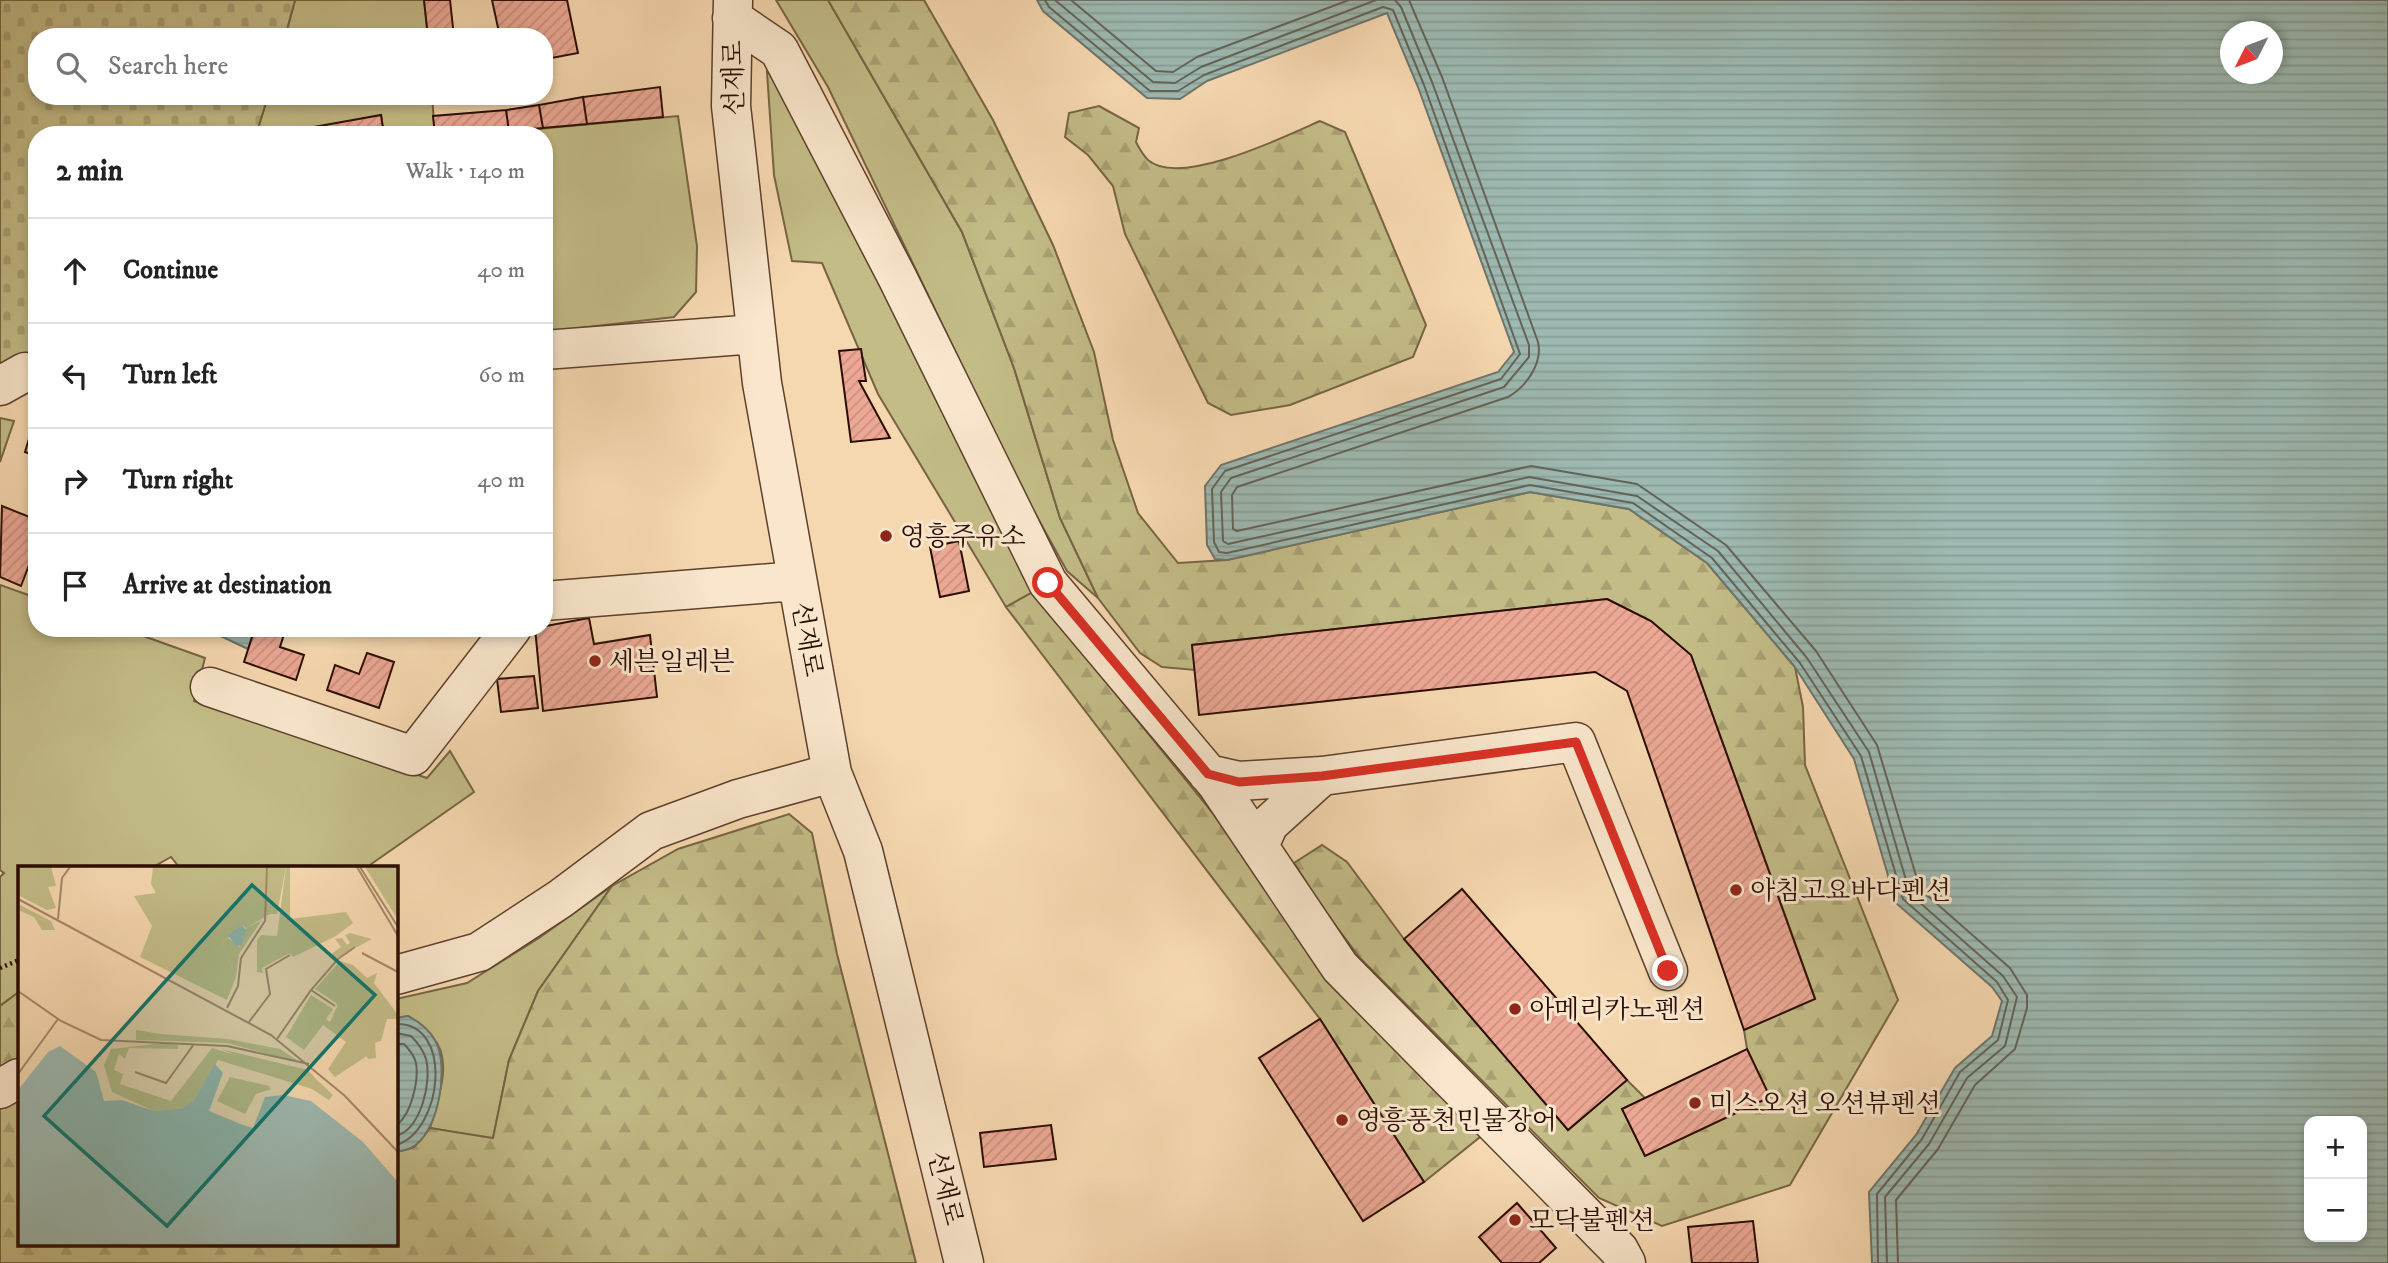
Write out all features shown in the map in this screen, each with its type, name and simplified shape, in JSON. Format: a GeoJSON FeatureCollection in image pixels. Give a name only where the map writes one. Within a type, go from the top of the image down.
{"type":"FeatureCollection","features":[{"type":"Feature","properties":{"kind":"street","name":"선재로"},"geometry":{"type":"LineString","coordinates":[[732,9],[731,106],[756,334],[832,773],[863,850],[964,1263]]}},
{"type":"Feature","properties":{"kind":"street"},"geometry":{"type":"LineString","coordinates":[[732,9],[779,50],[1048,583],[1208,774],[1340,967],[1609,1240],[1626,1263]]}},
{"type":"Feature","properties":{"kind":"street"},"geometry":{"type":"LineString","coordinates":[[553,349],[756,334]]}},
{"type":"Feature","properties":{"kind":"street"},"geometry":{"type":"LineString","coordinates":[[0,386],[28,372]]}},
{"type":"Feature","properties":{"kind":"street"},"geometry":{"type":"LineString","coordinates":[[553,600],[797,581]]}},
{"type":"Feature","properties":{"kind":"street"},"geometry":{"type":"LineString","coordinates":[[210,687],[413,755],[505,637]]}},
{"type":"Feature","properties":{"kind":"street"},"geometry":{"type":"LineString","coordinates":[[1208,774],[1239,782],[1322,776],[1576,742],[1668,971]]}},
{"type":"Feature","properties":{"kind":"street"},"geometry":{"type":"LineString","coordinates":[[397,975],[479,952],[560,899],[651,831],[738,799],[832,773]]}},
{"type":"Feature","properties":{"kind":"street"},"geometry":{"type":"LineString","coordinates":[[1258,846],[1269,824],[1322,776]]}},
{"type":"Feature","properties":{"kind":"street"},"geometry":{"type":"LineString","coordinates":[[0,1089],[18,1079]]}},
{"type":"Feature","properties":{"kind":"path"},"geometry":{"type":"LineString","coordinates":[[0,968],[18,960]]}},
{"type":"Feature","properties":{"kind":"green space"},"geometry":{"type":"Polygon","coordinates":[[[0,0],[295,0],[287,28],[28,28],[28,105],[265,105],[259,126],[28,126],[28,357],[0,367],[0,0]]]}},
{"type":"Feature","properties":{"kind":"green space"},"geometry":{"type":"Polygon","coordinates":[[[295,0],[424,0],[427,28],[287,28],[295,0]]]}},
{"type":"Feature","properties":{"kind":"green space"},"geometry":{"type":"Polygon","coordinates":[[[776,0],[828,0],[962,232],[1014,368],[1060,518],[1098,598],[1067,571],[1019,484],[828,87],[776,0]]]}},
{"type":"Feature","properties":{"kind":"green space"},"geometry":{"type":"Polygon","coordinates":[[[828,0],[924,0],[993,120],[1053,245],[1094,352],[1113,440],[1138,513],[1178,563],[1227,560],[1530,492],[1629,509],[1707,563],[1795,667],[1803,707],[1805,765],[1898,1000],[1790,1185],[1662,1226],[1599,1198],[1360,958],[1323,909],[1294,863],[1322,845],[1347,862],[1404,939],[1568,1130],[1627,1080],[1645,1098],[1622,1109],[1645,1156],[1769,1097],[1747,1049],[1744,1030],[1815,998],[1691,655],[1651,621],[1607,599],[1192,645],[1195,670],[1162,667],[1140,653],[1098,598],[1060,518],[1014,368],[962,232],[828,0]]]}},
{"type":"Feature","properties":{"kind":"green space"},"geometry":{"type":"Polygon","coordinates":[[[767,72],[785,83],[1033,592],[1006,607],[878,394],[822,263],[792,261],[774,175],[767,72]]]}},
{"type":"Feature","properties":{"kind":"green space"},"geometry":{"type":"Polygon","coordinates":[[[265,105],[433,105],[434,126],[383,126],[381,116],[332,126],[259,126],[265,105]]]}},
{"type":"Feature","properties":{"kind":"green space"},"geometry":{"type":"Polygon","coordinates":[[[1099,106],[1139,128],[1136,142],[1141,151],[1148,160],[1163,167],[1184,168],[1233,157],[1320,121],[1345,132],[1426,325],[1413,357],[1290,405],[1231,415],[1208,403],[1125,234],[1113,186],[1088,155],[1065,137],[1069,113],[1099,106]]]}},
{"type":"Feature","properties":{"kind":"green space"},"geometry":{"type":"Polygon","coordinates":[[[678,116],[697,246],[696,292],[674,317],[553,331],[553,128],[678,116]]]}},
{"type":"Feature","properties":{"kind":"green space"},"geometry":{"type":"Polygon","coordinates":[[[0,418],[14,421],[0,462],[0,418]]]}},
{"type":"Feature","properties":{"kind":"green space"},"geometry":{"type":"Polygon","coordinates":[[[0,585],[28,595],[28,637],[146,637],[205,658],[194,701],[427,778],[450,751],[474,792],[368,866],[178,866],[171,857],[155,866],[18,866],[18,993],[0,1006],[0,877],[4,873],[0,870],[0,585]]]}},
{"type":"Feature","properties":{"kind":"green space"},"geometry":{"type":"Polygon","coordinates":[[[1033,592],[1229,833],[1485,1133],[1424,1182],[1320,1019],[1006,607],[1033,592]]]}},
{"type":"Feature","properties":{"kind":"green space"},"geometry":{"type":"Polygon","coordinates":[[[789,814],[812,833],[837,954],[916,1263],[0,1263],[0,1006],[18,993],[18,1246],[397,1246],[397,1152],[414,1147],[430,1128],[493,1138],[509,1060],[538,991],[612,886],[678,849],[789,814]]]}},
{"type":"Feature","properties":{"kind":"green space"},"geometry":{"type":"Polygon","coordinates":[[[612,886],[538,991],[509,1060],[493,1139],[430,1128],[440,1094],[442,1058],[439,1047],[424,1029],[408,1016],[397,1018],[397,999],[467,983],[539,938],[612,886]]]}},
{"type":"Feature","properties":{"kind":"water"},"geometry":{"type":"Polygon","coordinates":[[[1037,0],[2388,0],[2388,1263],[1872,1263],[1869,1192],[1916,1135],[1955,1068],[1992,1036],[2002,1001],[1992,987],[1896,903],[1854,759],[1795,667],[1707,563],[1629,509],[1530,492],[1227,560],[1215,559],[1207,545],[1205,486],[1221,465],[1498,372],[1514,352],[1418,87],[1387,13],[1207,81],[1180,99],[1147,98],[1043,11],[1037,0]]]}},
{"type":"Feature","properties":{"kind":"water"},"geometry":{"type":"Polygon","coordinates":[[[223,637],[252,637],[248,649],[223,637]]]}},
{"type":"Feature","properties":{"kind":"water"},"geometry":{"type":"Polygon","coordinates":[[[408,1016],[431,1034],[440,1053],[442,1067],[439,1099],[429,1129],[411,1148],[397,1152],[397,1018],[408,1016]]]}},
{"type":"Feature","properties":{"kind":"building"},"geometry":{"type":"Polygon","coordinates":[[[424,0],[450,0],[453,28],[427,28],[424,0]]]}},
{"type":"Feature","properties":{"kind":"building"},"geometry":{"type":"Polygon","coordinates":[[[492,0],[567,0],[578,53],[553,58],[553,28],[498,28],[492,0]]]}},
{"type":"Feature","properties":{"kind":"building"},"geometry":{"type":"Polygon","coordinates":[[[660,87],[663,117],[587,124],[583,97],[660,87]]]}},
{"type":"Feature","properties":{"kind":"building"},"geometry":{"type":"Polygon","coordinates":[[[583,97],[587,124],[543,126],[539,105],[553,105],[553,102],[583,97]]]}},
{"type":"Feature","properties":{"kind":"building"},"geometry":{"type":"Polygon","coordinates":[[[539,105],[543,126],[508,126],[506,110],[539,105]]]}},
{"type":"Feature","properties":{"kind":"building"},"geometry":{"type":"Polygon","coordinates":[[[506,110],[508,126],[434,126],[433,116],[506,110]]]}},
{"type":"Feature","properties":{"kind":"building"},"geometry":{"type":"Polygon","coordinates":[[[381,115],[383,126],[320,126],[381,115]]]}},
{"type":"Feature","properties":{"kind":"building"},"geometry":{"type":"Polygon","coordinates":[[[861,349],[866,381],[859,381],[890,438],[851,442],[839,351],[861,349]]]}},
{"type":"Feature","properties":{"kind":"building"},"geometry":{"type":"Polygon","coordinates":[[[2,506],[28,516],[28,568],[21,586],[0,577],[2,506]]]}},
{"type":"Feature","properties":{"kind":"building"},"geometry":{"type":"Polygon","coordinates":[[[959,541],[969,591],[940,597],[930,547],[959,541]]]}},
{"type":"Feature","properties":{"kind":"building","name":"아침고요바다펜션"},"geometry":{"type":"Polygon","coordinates":[[[1607,599],[1651,621],[1691,655],[1815,999],[1744,1030],[1627,691],[1595,672],[1199,715],[1192,645],[1607,599]]]}},
{"type":"Feature","properties":{"kind":"building","name":"세븐일레븐"},"geometry":{"type":"Polygon","coordinates":[[[589,618],[594,644],[650,635],[657,697],[543,711],[536,637],[553,637],[553,625],[589,618]]]}},
{"type":"Feature","properties":{"kind":"building"},"geometry":{"type":"Polygon","coordinates":[[[252,637],[283,637],[280,647],[304,655],[296,680],[244,662],[252,637]]]}},
{"type":"Feature","properties":{"kind":"building"},"geometry":{"type":"Polygon","coordinates":[[[367,653],[394,662],[379,708],[327,690],[335,665],[359,674],[367,653]]]}},
{"type":"Feature","properties":{"kind":"building"},"geometry":{"type":"Polygon","coordinates":[[[534,676],[538,708],[501,712],[497,679],[534,676]]]}},
{"type":"Feature","properties":{"kind":"building","name":"아메리카노펜션"},"geometry":{"type":"Polygon","coordinates":[[[1462,889],[1627,1080],[1568,1130],[1404,939],[1462,889]]]}},
{"type":"Feature","properties":{"kind":"building","name":"영흥풍천민물장어"},"geometry":{"type":"Polygon","coordinates":[[[1320,1019],[1424,1182],[1363,1221],[1259,1058],[1320,1019]]]}},
{"type":"Feature","properties":{"kind":"building","name":"미스오션 오션뷰펜션"},"geometry":{"type":"Polygon","coordinates":[[[1747,1049],[1770,1097],[1645,1156],[1622,1109],[1747,1049]]]}},
{"type":"Feature","properties":{"kind":"building"},"geometry":{"type":"Polygon","coordinates":[[[1051,1125],[1056,1159],[984,1167],[980,1133],[1051,1125]]]}},
{"type":"Feature","properties":{"kind":"building","name":"모닥불펜션"},"geometry":{"type":"Polygon","coordinates":[[[1517,1203],[1556,1248],[1539,1263],[1502,1263],[1479,1237],[1517,1203]]]}},
{"type":"Feature","properties":{"kind":"building"},"geometry":{"type":"Polygon","coordinates":[[[1753,1221],[1758,1263],[1692,1263],[1688,1227],[1753,1221]]]}},
{"type":"Feature","properties":{"kind":"place","name":"영흥주유소"},"geometry":{"type":"Point","coordinates":[886,536]}},
{"type":"Feature","properties":{"kind":"place","name":"세븐일레븐"},"geometry":{"type":"Point","coordinates":[595,661]}},
{"type":"Feature","properties":{"kind":"place","name":"아침고요바다펜션"},"geometry":{"type":"Point","coordinates":[1736,890]}},
{"type":"Feature","properties":{"kind":"place","name":"아메리카노펜션"},"geometry":{"type":"Point","coordinates":[1515,1009]}},
{"type":"Feature","properties":{"kind":"place","name":"미스오션 오션뷰펜션"},"geometry":{"type":"Point","coordinates":[1695,1103]}},
{"type":"Feature","properties":{"kind":"place","name":"영흥풍천민물장어"},"geometry":{"type":"Point","coordinates":[1342,1120]}},
{"type":"Feature","properties":{"kind":"place","name":"모닥불펜션"},"geometry":{"type":"Point","coordinates":[1515,1220]}},
{"type":"Feature","properties":{"kind":"route"},"geometry":{"type":"LineString","coordinates":[[1048,583],[1208,774],[1239,782],[1322,776],[1576,742],[1668,971]]}}]}
